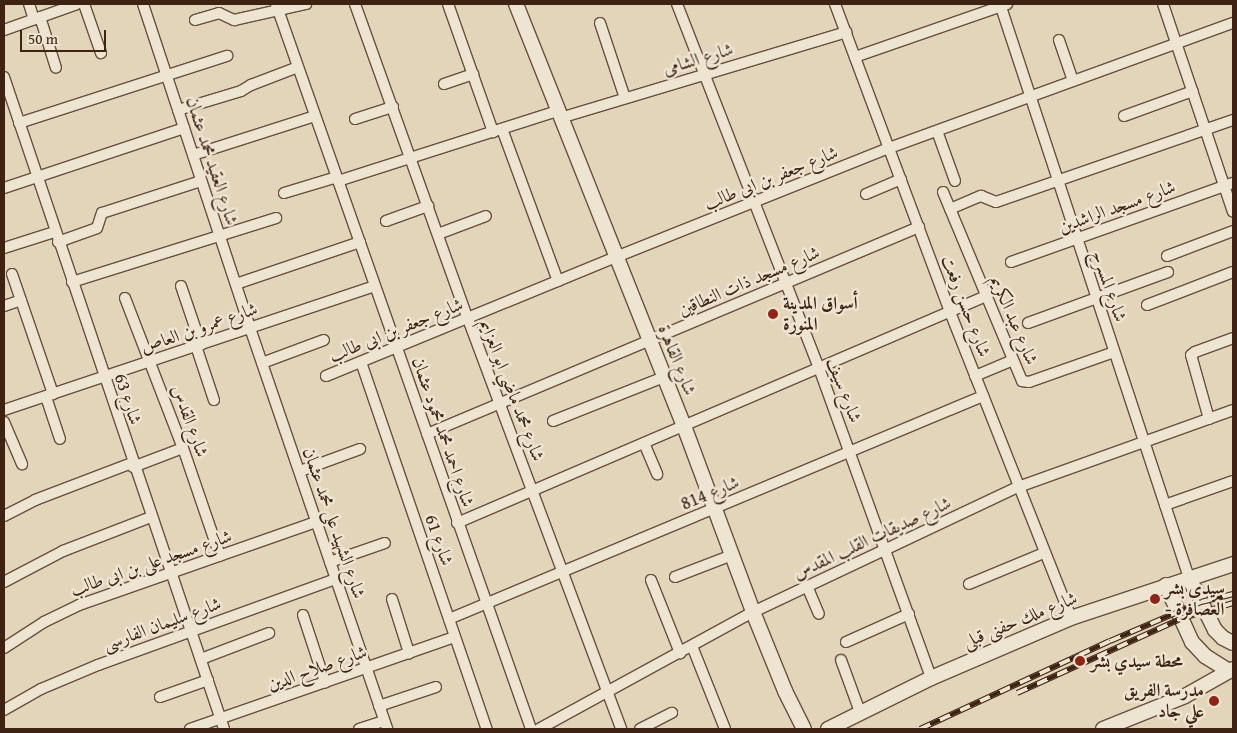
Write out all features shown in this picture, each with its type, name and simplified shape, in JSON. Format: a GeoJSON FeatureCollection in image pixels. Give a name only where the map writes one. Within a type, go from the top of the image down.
{"type":"FeatureCollection","features":[{"type":"Feature","properties":{"kind":"street"},"geometry":{"type":"LineString","coordinates":[[29,4],[37,18],[56,68]]}},
{"type":"Feature","properties":{"kind":"street"},"geometry":{"type":"LineString","coordinates":[[4,30],[77,4]]}},
{"type":"Feature","properties":{"kind":"street"},"geometry":{"type":"LineString","coordinates":[[84,4],[101,53]]}},
{"type":"Feature","properties":{"kind":"street","name":"شارع العقيد محمد عثمان"},"geometry":{"type":"LineString","coordinates":[[143,4],[250,328]]}},
{"type":"Feature","properties":{"kind":"street"},"geometry":{"type":"LineString","coordinates":[[195,20],[219,13],[234,20],[277,7],[306,4]]}},
{"type":"Feature","properties":{"kind":"street","name":"شارع محمد ماضي ابو العزايم"},"geometry":{"type":"LineString","coordinates":[[356,4],[468,319],[621,729]]}},
{"type":"Feature","properties":{"kind":"street"},"geometry":{"type":"LineString","coordinates":[[448,4],[473,74],[498,130],[558,281]]}},
{"type":"Feature","properties":{"kind":"street","name":"شارع القاهرة"},"geometry":{"type":"LineString","coordinates":[[516,4],[684,426],[753,612],[785,691],[804,729]]}},
{"type":"Feature","properties":{"kind":"street","name":"شارع سيف"},"geometry":{"type":"LineString","coordinates":[[677,4],[819,368],[886,549],[931,678]]}},
{"type":"Feature","properties":{"kind":"street","name":"شارع حسن رفعت"},"geometry":{"type":"LineString","coordinates":[[836,4],[950,312],[1071,618]]}},
{"type":"Feature","properties":{"kind":"street"},"geometry":{"type":"LineString","coordinates":[[1163,4],[1206,130],[1229,184],[1233,212]]}},
{"type":"Feature","properties":{"kind":"street"},"geometry":{"type":"LineString","coordinates":[[855,57],[1003,5]]}},
{"type":"Feature","properties":{"kind":"street","name":"شارع المسرح"},"geometry":{"type":"LineString","coordinates":[[1003,5],[1076,238],[1189,578]]}},
{"type":"Feature","properties":{"kind":"street","name":"شارع احمد محمد محمود عثمان"},"geometry":{"type":"LineString","coordinates":[[277,7],[531,729]]}},
{"type":"Feature","properties":{"kind":"street"},"geometry":{"type":"LineString","coordinates":[[600,23],[625,98]]}},
{"type":"Feature","properties":{"kind":"street","name":"شارع جعفر بن ابى طالب"},"geometry":{"type":"LineString","coordinates":[[326,376],[889,148],[1233,24]]}},
{"type":"Feature","properties":{"kind":"street","name":"شارع الشامى"},"geometry":{"type":"LineString","coordinates":[[284,193],[411,158],[498,130],[625,98],[846,32]]}},
{"type":"Feature","properties":{"kind":"street"},"geometry":{"type":"LineString","coordinates":[[1059,40],[1073,82]]}},
{"type":"Feature","properties":{"kind":"street"},"geometry":{"type":"LineString","coordinates":[[19,123],[227,56]]}},
{"type":"Feature","properties":{"kind":"street"},"geometry":{"type":"LineString","coordinates":[[178,110],[241,91],[251,85],[298,67]]}},
{"type":"Feature","properties":{"kind":"street"},"geometry":{"type":"LineString","coordinates":[[444,84],[473,74]]}},
{"type":"Feature","properties":{"kind":"street","name":"شارع 63"},"geometry":{"type":"LineString","coordinates":[[4,77],[54,232],[192,631],[222,724]]}},
{"type":"Feature","properties":{"kind":"street"},"geometry":{"type":"LineString","coordinates":[[1124,116],[1193,91]]}},
{"type":"Feature","properties":{"kind":"street"},"geometry":{"type":"LineString","coordinates":[[355,119],[393,108]]}},
{"type":"Feature","properties":{"kind":"street"},"geometry":{"type":"LineString","coordinates":[[193,155],[315,116]]}},
{"type":"Feature","properties":{"kind":"street"},"geometry":{"type":"LineString","coordinates":[[950,209],[981,196],[996,202],[1233,120]]}},
{"type":"Feature","properties":{"kind":"street"},"geometry":{"type":"LineString","coordinates":[[4,188],[184,128]]}},
{"type":"Feature","properties":{"kind":"street"},"geometry":{"type":"LineString","coordinates":[[937,131],[955,181]]}},
{"type":"Feature","properties":{"kind":"street"},"geometry":{"type":"LineString","coordinates":[[866,194],[901,179]]}},
{"type":"Feature","properties":{"kind":"street"},"geometry":{"type":"LineString","coordinates":[[58,242],[97,228],[102,213],[201,181]]}},
{"type":"Feature","properties":{"kind":"street","name":"شارع مسجد الراشدين"},"geometry":{"type":"LineString","coordinates":[[1011,262],[1229,184]]}},
{"type":"Feature","properties":{"kind":"street","name":"شارع عبد الكريم"},"geometry":{"type":"LineString","coordinates":[[943,192],[1020,379],[1025,382],[1114,352]]}},
{"type":"Feature","properties":{"kind":"street"},"geometry":{"type":"LineString","coordinates":[[386,221],[428,206]]}},
{"type":"Feature","properties":{"kind":"street"},"geometry":{"type":"LineString","coordinates":[[438,234],[486,216]]}},
{"type":"Feature","properties":{"kind":"street"},"geometry":{"type":"LineString","coordinates":[[72,282],[276,218]]}},
{"type":"Feature","properties":{"kind":"street","name":"شارع مسجد ذات النطاقين"},"geometry":{"type":"LineString","coordinates":[[426,434],[919,227]]}},
{"type":"Feature","properties":{"kind":"street"},"geometry":{"type":"LineString","coordinates":[[1167,256],[1233,231]]}},
{"type":"Feature","properties":{"kind":"street"},"geometry":{"type":"LineString","coordinates":[[4,248],[54,232]]}},
{"type":"Feature","properties":{"kind":"street"},"geometry":{"type":"LineString","coordinates":[[236,284],[360,242]]}},
{"type":"Feature","properties":{"kind":"street"},"geometry":{"type":"LineString","coordinates":[[1028,323],[1168,272]]}},
{"type":"Feature","properties":{"kind":"street"},"geometry":{"type":"LineString","coordinates":[[1147,305],[1233,272]]}},
{"type":"Feature","properties":{"kind":"street"},"geometry":{"type":"LineString","coordinates":[[12,274],[50,396],[60,439]]}},
{"type":"Feature","properties":{"kind":"street"},"geometry":{"type":"LineString","coordinates":[[181,286],[214,400]]}},
{"type":"Feature","properties":{"kind":"street","name":"شارع عمرو بن العاص"},"geometry":{"type":"LineString","coordinates":[[4,410],[375,286]]}},
{"type":"Feature","properties":{"kind":"street"},"geometry":{"type":"LineString","coordinates":[[457,523],[986,296]]}},
{"type":"Feature","properties":{"kind":"street","name":"شارع القدس"},"geometry":{"type":"LineString","coordinates":[[126,298],[183,448],[220,556]]}},
{"type":"Feature","properties":{"kind":"street"},"geometry":{"type":"LineString","coordinates":[[4,306],[21,300]]}},
{"type":"Feature","properties":{"kind":"street","name":"شارع الشهيد على محمد عثمان"},"geometry":{"type":"LineString","coordinates":[[250,328],[385,725]]}},
{"type":"Feature","properties":{"kind":"street"},"geometry":{"type":"LineString","coordinates":[[1209,419],[1191,355],[1194,352],[1233,338]]}},
{"type":"Feature","properties":{"kind":"street"},"geometry":{"type":"LineString","coordinates":[[262,363],[324,340]]}},
{"type":"Feature","properties":{"kind":"street"},"geometry":{"type":"LineString","coordinates":[[975,376],[1012,360]]}},
{"type":"Feature","properties":{"kind":"street","name":"شارع 61"},"geometry":{"type":"LineString","coordinates":[[361,362],[487,729]]}},
{"type":"Feature","properties":{"kind":"street"},"geometry":{"type":"LineString","coordinates":[[553,420],[664,377]]}},
{"type":"Feature","properties":{"kind":"street","name":"شارع 814"},"geometry":{"type":"LineString","coordinates":[[449,619],[983,396]]}},
{"type":"Feature","properties":{"kind":"street","name":"شارع صديقات القلب المقدس"},"geometry":{"type":"LineString","coordinates":[[539,729],[607,694],[753,612],[1018,487],[1233,410]]}},
{"type":"Feature","properties":{"kind":"street"},"geometry":{"type":"LineString","coordinates":[[4,422],[22,464]]}},
{"type":"Feature","properties":{"kind":"street"},"geometry":{"type":"LineString","coordinates":[[644,443],[657,474]]}},
{"type":"Feature","properties":{"kind":"street"},"geometry":{"type":"LineString","coordinates":[[4,516],[35,500],[183,448]]}},
{"type":"Feature","properties":{"kind":"street"},"geometry":{"type":"LineString","coordinates":[[300,471],[360,449]]}},
{"type":"Feature","properties":{"kind":"street"},"geometry":{"type":"LineString","coordinates":[[1165,505],[1233,481]]}},
{"type":"Feature","properties":{"kind":"street"},"geometry":{"type":"LineString","coordinates":[[4,582],[63,551],[151,517]]}},
{"type":"Feature","properties":{"kind":"street","name":"شارع مسجد على بن ابى طالب"},"geometry":{"type":"LineString","coordinates":[[4,648],[61,612],[316,522]]}},
{"type":"Feature","properties":{"kind":"street"},"geometry":{"type":"LineString","coordinates":[[330,562],[385,543]]}},
{"type":"Feature","properties":{"kind":"street"},"geometry":{"type":"LineString","coordinates":[[969,584],[1044,553]]}},
{"type":"Feature","properties":{"kind":"street"},"geometry":{"type":"LineString","coordinates":[[675,577],[732,555]]}},
{"type":"Feature","properties":{"kind":"street","name":"شارع ملك حفنى قبلى"},"geometry":{"type":"LineString","coordinates":[[828,729],[931,678],[1071,618],[1233,564]]}},
{"type":"Feature","properties":{"kind":"street"},"geometry":{"type":"LineString","coordinates":[[1189,578],[1215,630],[1223,638],[1233,643]]}},
{"type":"Feature","properties":{"kind":"street","name":"شارع سليمان الفارسى"},"geometry":{"type":"LineString","coordinates":[[4,710],[19,700],[63,679],[336,579]]}},
{"type":"Feature","properties":{"kind":"street"},"geometry":{"type":"LineString","coordinates":[[651,580],[680,653]]}},
{"type":"Feature","properties":{"kind":"street"},"geometry":{"type":"LineString","coordinates":[[1166,585],[1192,642],[1205,656],[1231,670]]}},
{"type":"Feature","properties":{"kind":"street"},"geometry":{"type":"LineString","coordinates":[[807,586],[819,614]]}},
{"type":"Feature","properties":{"kind":"street"},"geometry":{"type":"LineString","coordinates":[[392,599],[409,653]]}},
{"type":"Feature","properties":{"kind":"street"},"geometry":{"type":"LineString","coordinates":[[846,642],[909,614]]}},
{"type":"Feature","properties":{"kind":"street"},"geometry":{"type":"LineString","coordinates":[[303,615],[325,682]]}},
{"type":"Feature","properties":{"kind":"street"},"geometry":{"type":"LineString","coordinates":[[201,659],[269,633]]}},
{"type":"Feature","properties":{"kind":"street","name":"شارع صلاح الدين"},"geometry":{"type":"LineString","coordinates":[[190,729],[222,724],[325,682],[454,637]]}},
{"type":"Feature","properties":{"kind":"street"},"geometry":{"type":"LineString","coordinates":[[692,646],[725,729]]}},
{"type":"Feature","properties":{"kind":"street"},"geometry":{"type":"LineString","coordinates":[[841,660],[860,712]]}},
{"type":"Feature","properties":{"kind":"street"},"geometry":{"type":"LineString","coordinates":[[1102,729],[1185,696],[1231,670]]}},
{"type":"Feature","properties":{"kind":"street"},"geometry":{"type":"LineString","coordinates":[[160,697],[208,680]]}},
{"type":"Feature","properties":{"kind":"street"},"geometry":{"type":"LineString","coordinates":[[379,706],[436,687]]}},
{"type":"Feature","properties":{"kind":"street"},"geometry":{"type":"LineString","coordinates":[[640,729],[672,713]]}},
{"type":"Feature","properties":{"kind":"street"},"geometry":{"type":"LineString","coordinates":[[359,729],[385,725]]}},
{"type":"Feature","properties":{"kind":"railway"},"geometry":{"type":"LineString","coordinates":[[920,729],[1110,641],[1201,602],[1233,594]]}},
{"type":"Feature","properties":{"kind":"railway"},"geometry":{"type":"LineString","coordinates":[[1017,693],[1180,619],[1233,603]]}},
{"type":"Feature","properties":{"kind":"place","name":"أسواق المدينة المنورة"},"geometry":{"type":"Point","coordinates":[773,314]}},
{"type":"Feature","properties":{"kind":"place","name":"سيدي بشر - العصافرة"},"geometry":{"type":"Point","coordinates":[1155,599]}},
{"type":"Feature","properties":{"kind":"place","name":"محطة سيدي بشر"},"geometry":{"type":"Point","coordinates":[1080,661]}},
{"type":"Feature","properties":{"kind":"place","name":"مدرسة الفريق علي جاد"},"geometry":{"type":"Point","coordinates":[1214,701]}}]}
